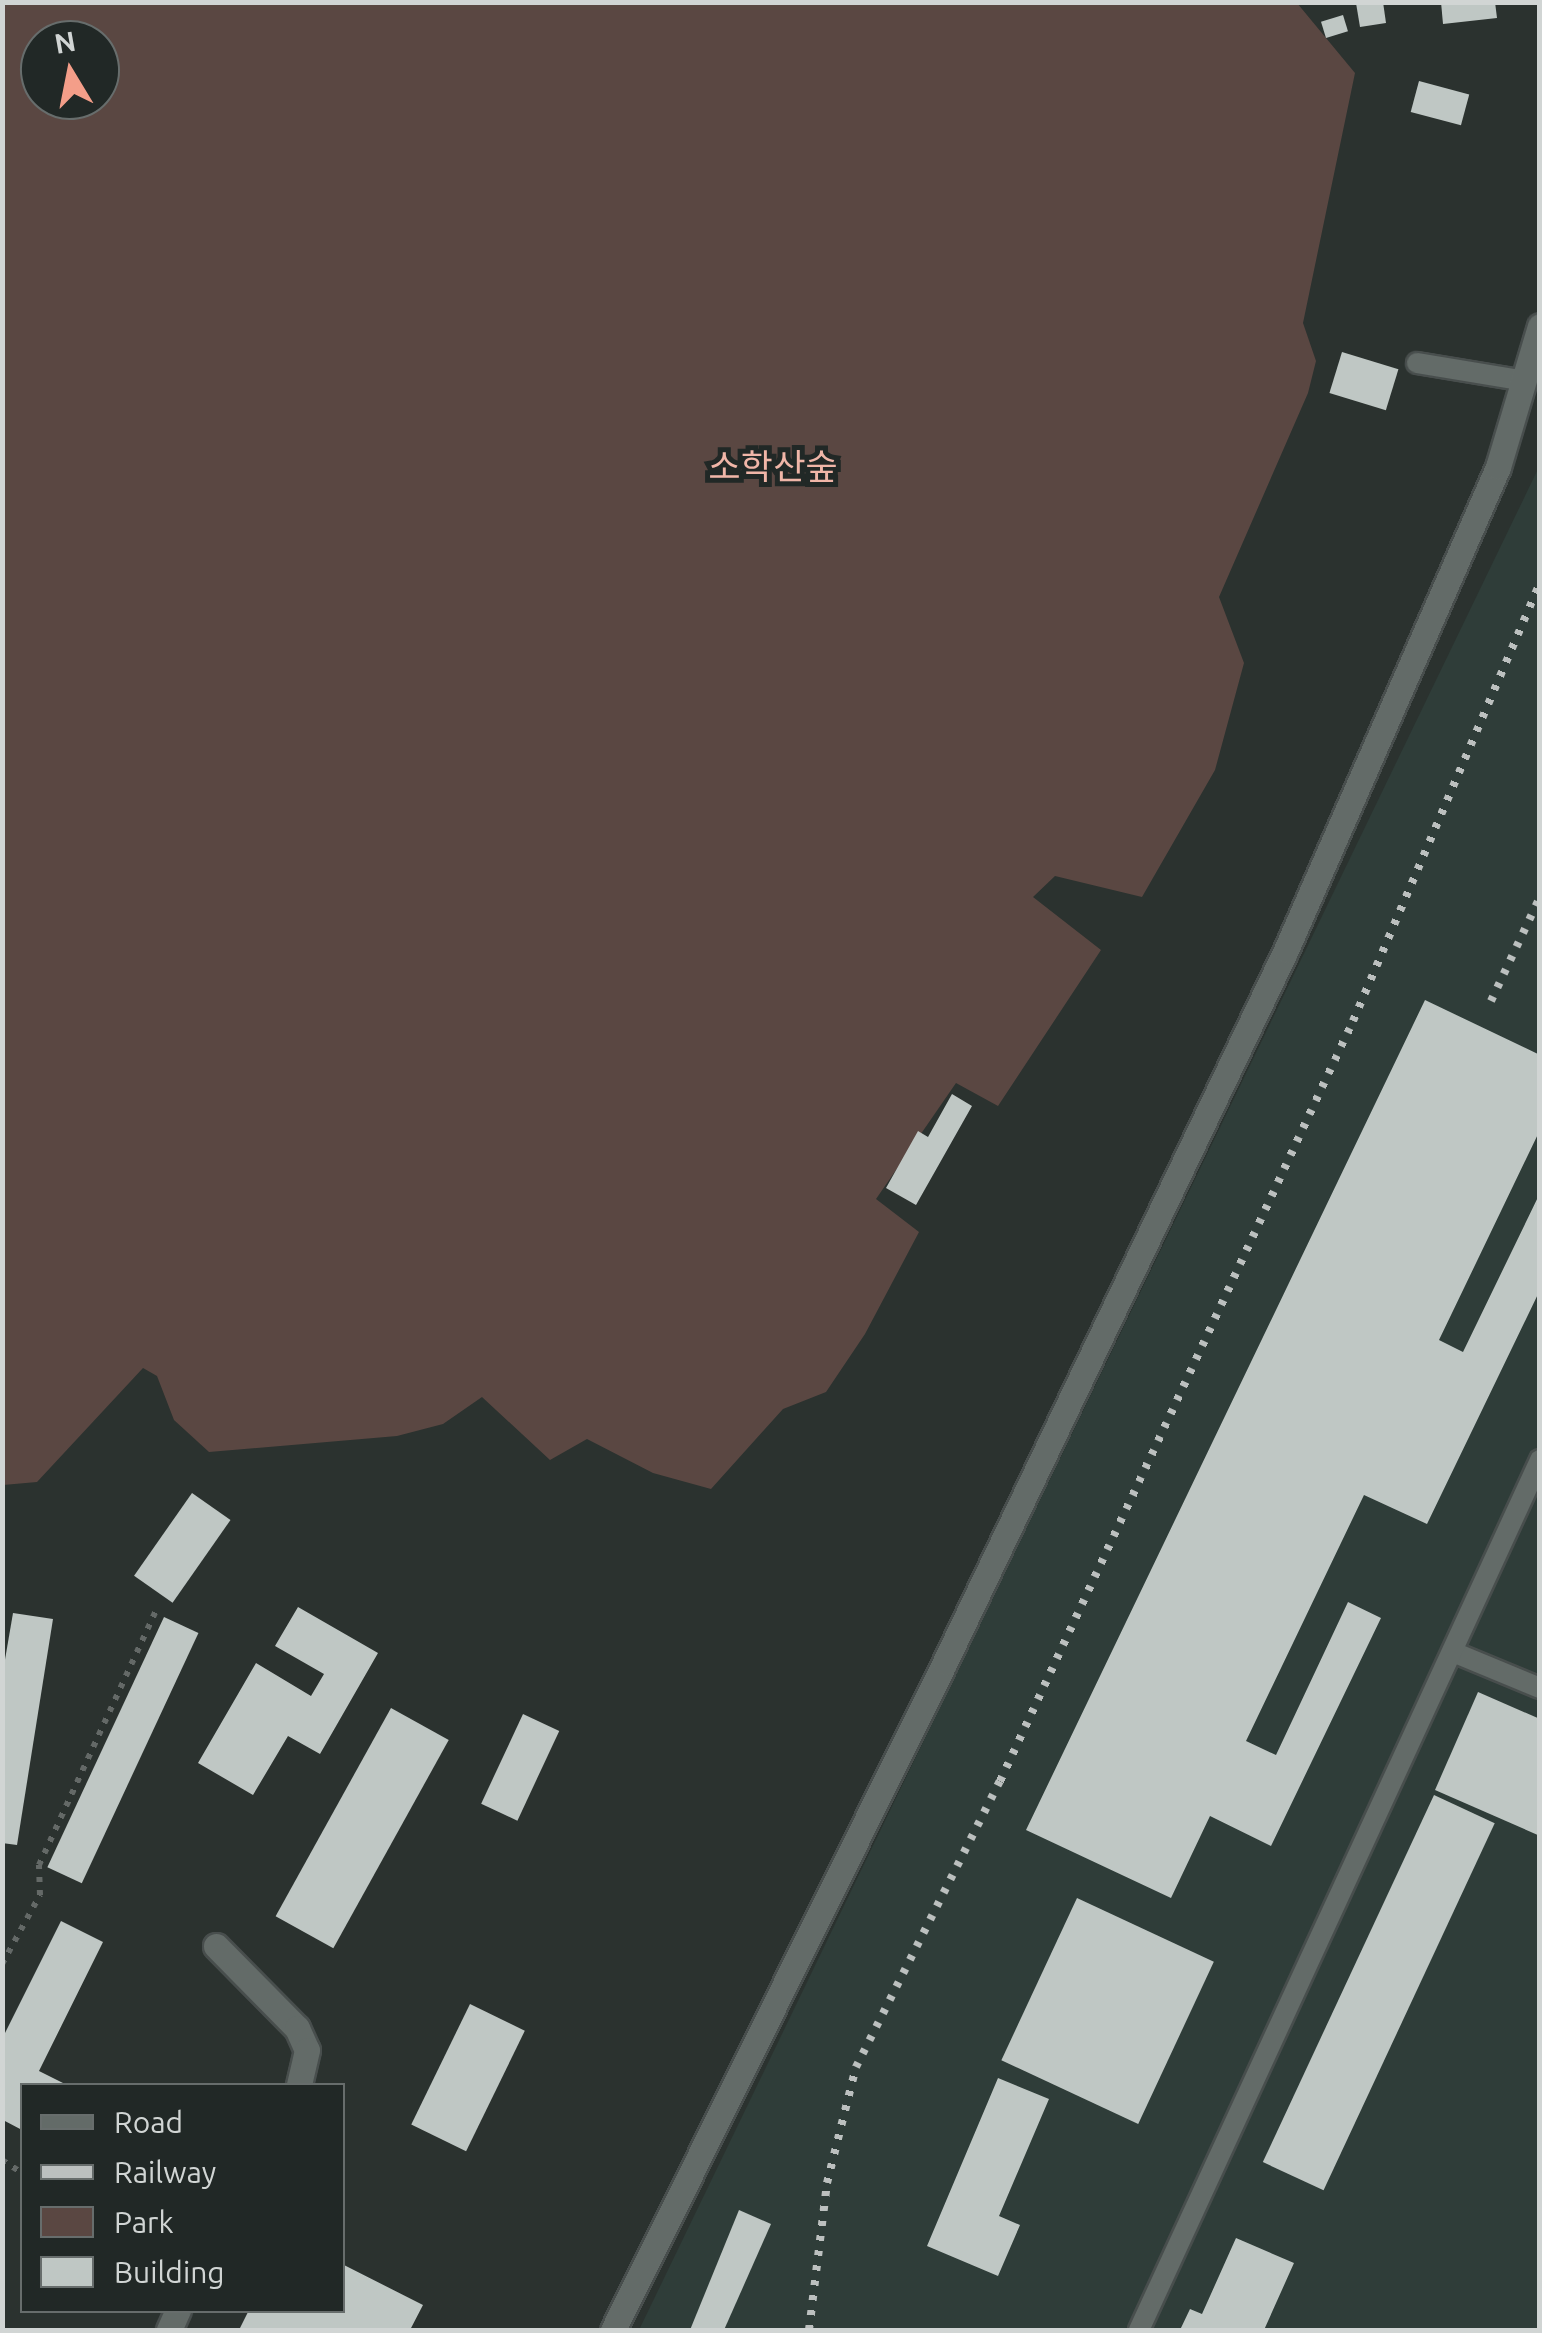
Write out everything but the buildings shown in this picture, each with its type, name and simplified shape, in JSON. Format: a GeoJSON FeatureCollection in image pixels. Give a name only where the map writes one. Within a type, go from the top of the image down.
{"type":"FeatureCollection","features":[{"type":"Feature","properties":{"kind":"street"},"geometry":{"type":"LineString","coordinates":[[612,2330],[945,1662],[1286,950],[1454,573],[1526,382],[1540,326]]}},
{"type":"Feature","properties":{"kind":"street"},"geometry":{"type":"LineString","coordinates":[[216,1946],[297,2028],[307,2050],[300,2083]]}},
{"type":"Feature","properties":{"kind":"lane"},"geometry":{"type":"LineString","coordinates":[[1417,363],[1526,382]]}},
{"type":"Feature","properties":{"kind":"lane"},"geometry":{"type":"LineString","coordinates":[[1139,2330],[1540,1460]]}},
{"type":"Feature","properties":{"kind":"lane"},"geometry":{"type":"LineString","coordinates":[[1452,1652],[1540,1688]]}},
{"type":"Feature","properties":{"kind":"path"},"geometry":{"type":"LineString","coordinates":[[2,1964],[40,1895],[39,1865],[156,1611]]}},
{"type":"Feature","properties":{"kind":"shaded area"},"geometry":{"type":"Polygon","coordinates":[[[1539,467],[1539,2330],[639,2330],[1539,467]]]}},
{"type":"Feature","properties":{"kind":"green space","name":"소학산숲"},"geometry":{"type":"Polygon","coordinates":[[[3,3],[1297,3],[1355,73],[1303,323],[1316,361],[1308,393],[1219,597],[1244,663],[1215,770],[1142,897],[1055,876],[1033,897],[1101,950],[998,1106],[956,1083],[876,1199],[919,1232],[865,1334],[826,1392],[783,1409],[711,1489],[653,1473],[587,1439],[550,1460],[482,1397],[443,1424],[397,1436],[209,1452],[174,1420],[157,1376],[143,1368],[37,1482],[3,1485],[3,3]]]}},
{"type":"Feature","properties":{"kind":"railway"},"geometry":{"type":"LineString","coordinates":[[809,2330],[827,2183],[856,2067],[1000,1781],[1353,1021],[1540,582]]}},
{"type":"Feature","properties":{"kind":"railway"},"geometry":{"type":"LineString","coordinates":[[1491,1001],[1540,897]]}}]}
